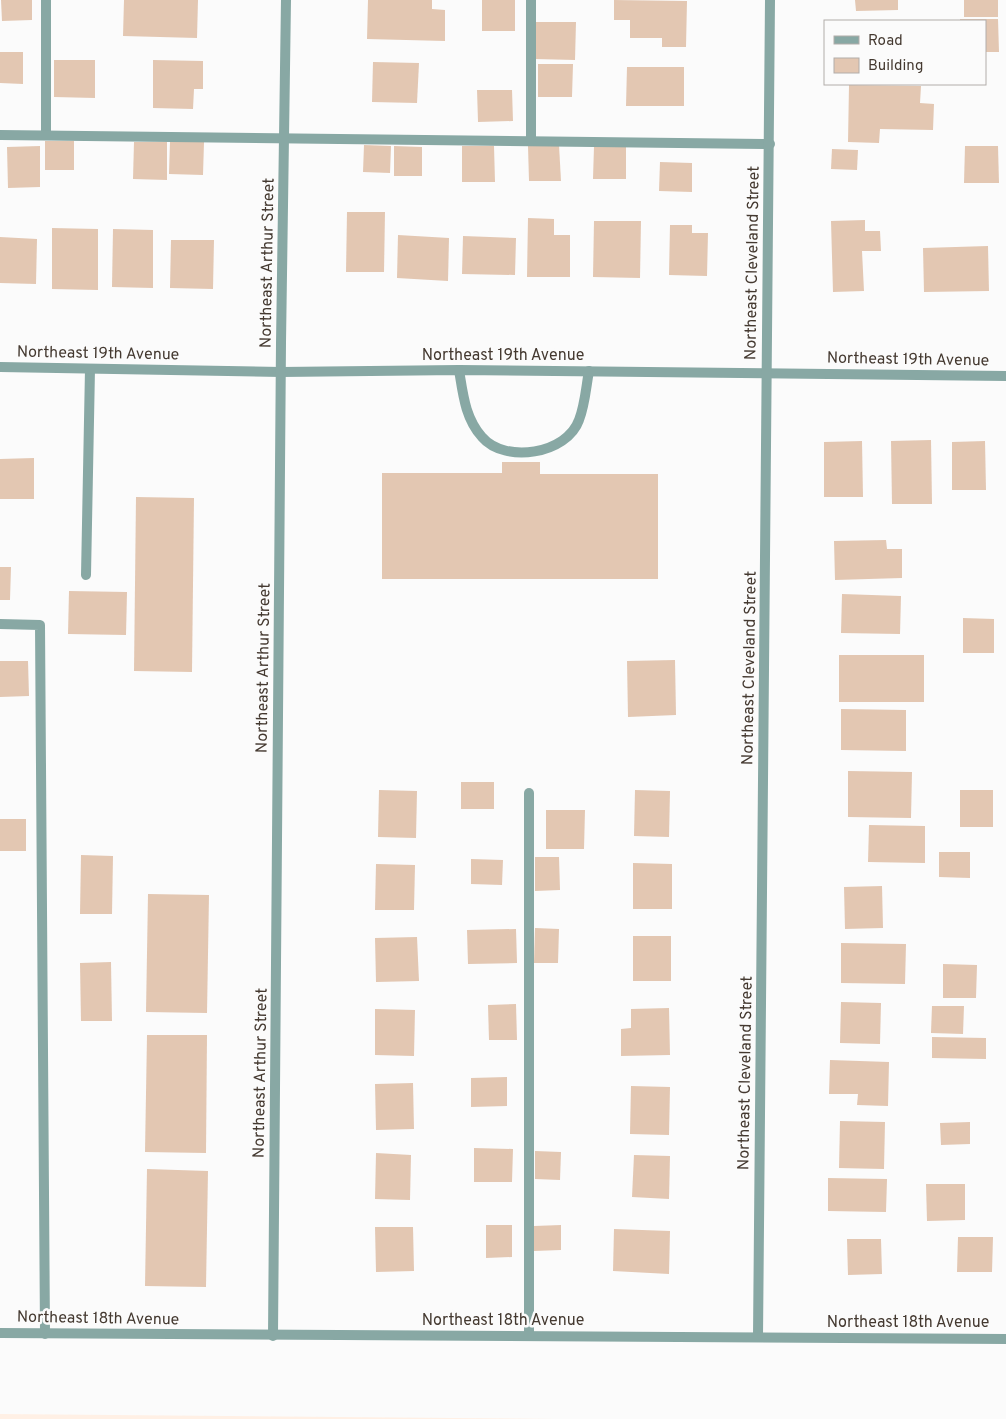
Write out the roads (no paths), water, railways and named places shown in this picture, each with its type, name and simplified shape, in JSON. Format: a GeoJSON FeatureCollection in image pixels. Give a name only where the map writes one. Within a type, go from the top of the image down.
{"type":"FeatureCollection","features":[{"type":"Feature","properties":{"kind":"street"},"geometry":{"type":"LineString","coordinates":[[46,0],[46,135]]}},
{"type":"Feature","properties":{"kind":"street","name":"Northeast Arthur Street"},"geometry":{"type":"LineString","coordinates":[[273,1336],[286,0]]}},
{"type":"Feature","properties":{"kind":"street"},"geometry":{"type":"LineString","coordinates":[[531,0],[531,141]]}},
{"type":"Feature","properties":{"kind":"street","name":"Northeast Cleveland Street"},"geometry":{"type":"LineString","coordinates":[[758,1337],[770,0]]}},
{"type":"Feature","properties":{"kind":"street"},"geometry":{"type":"LineString","coordinates":[[0,135],[770,144]]}},
{"type":"Feature","properties":{"kind":"street","name":"Northeast 19th Avenue"},"geometry":{"type":"LineString","coordinates":[[0,367],[282,372],[459,370],[1006,376]]}},
{"type":"Feature","properties":{"kind":"street"},"geometry":{"type":"LineString","coordinates":[[86,575],[90,369]]}},
{"type":"Feature","properties":{"kind":"street"},"geometry":{"type":"LineString","coordinates":[[459,370],[470,420],[483,439],[507,453],[539,452],[564,439],[579,422],[589,371]]}},
{"type":"Feature","properties":{"kind":"street"},"geometry":{"type":"LineString","coordinates":[[0,624],[40,625],[45,1334]]}},
{"type":"Feature","properties":{"kind":"street"},"geometry":{"type":"LineString","coordinates":[[529,793],[529,1336]]}},
{"type":"Feature","properties":{"kind":"street","name":"Northeast 18th Avenue"},"geometry":{"type":"LineString","coordinates":[[0,1333],[1006,1339]]}}]}
